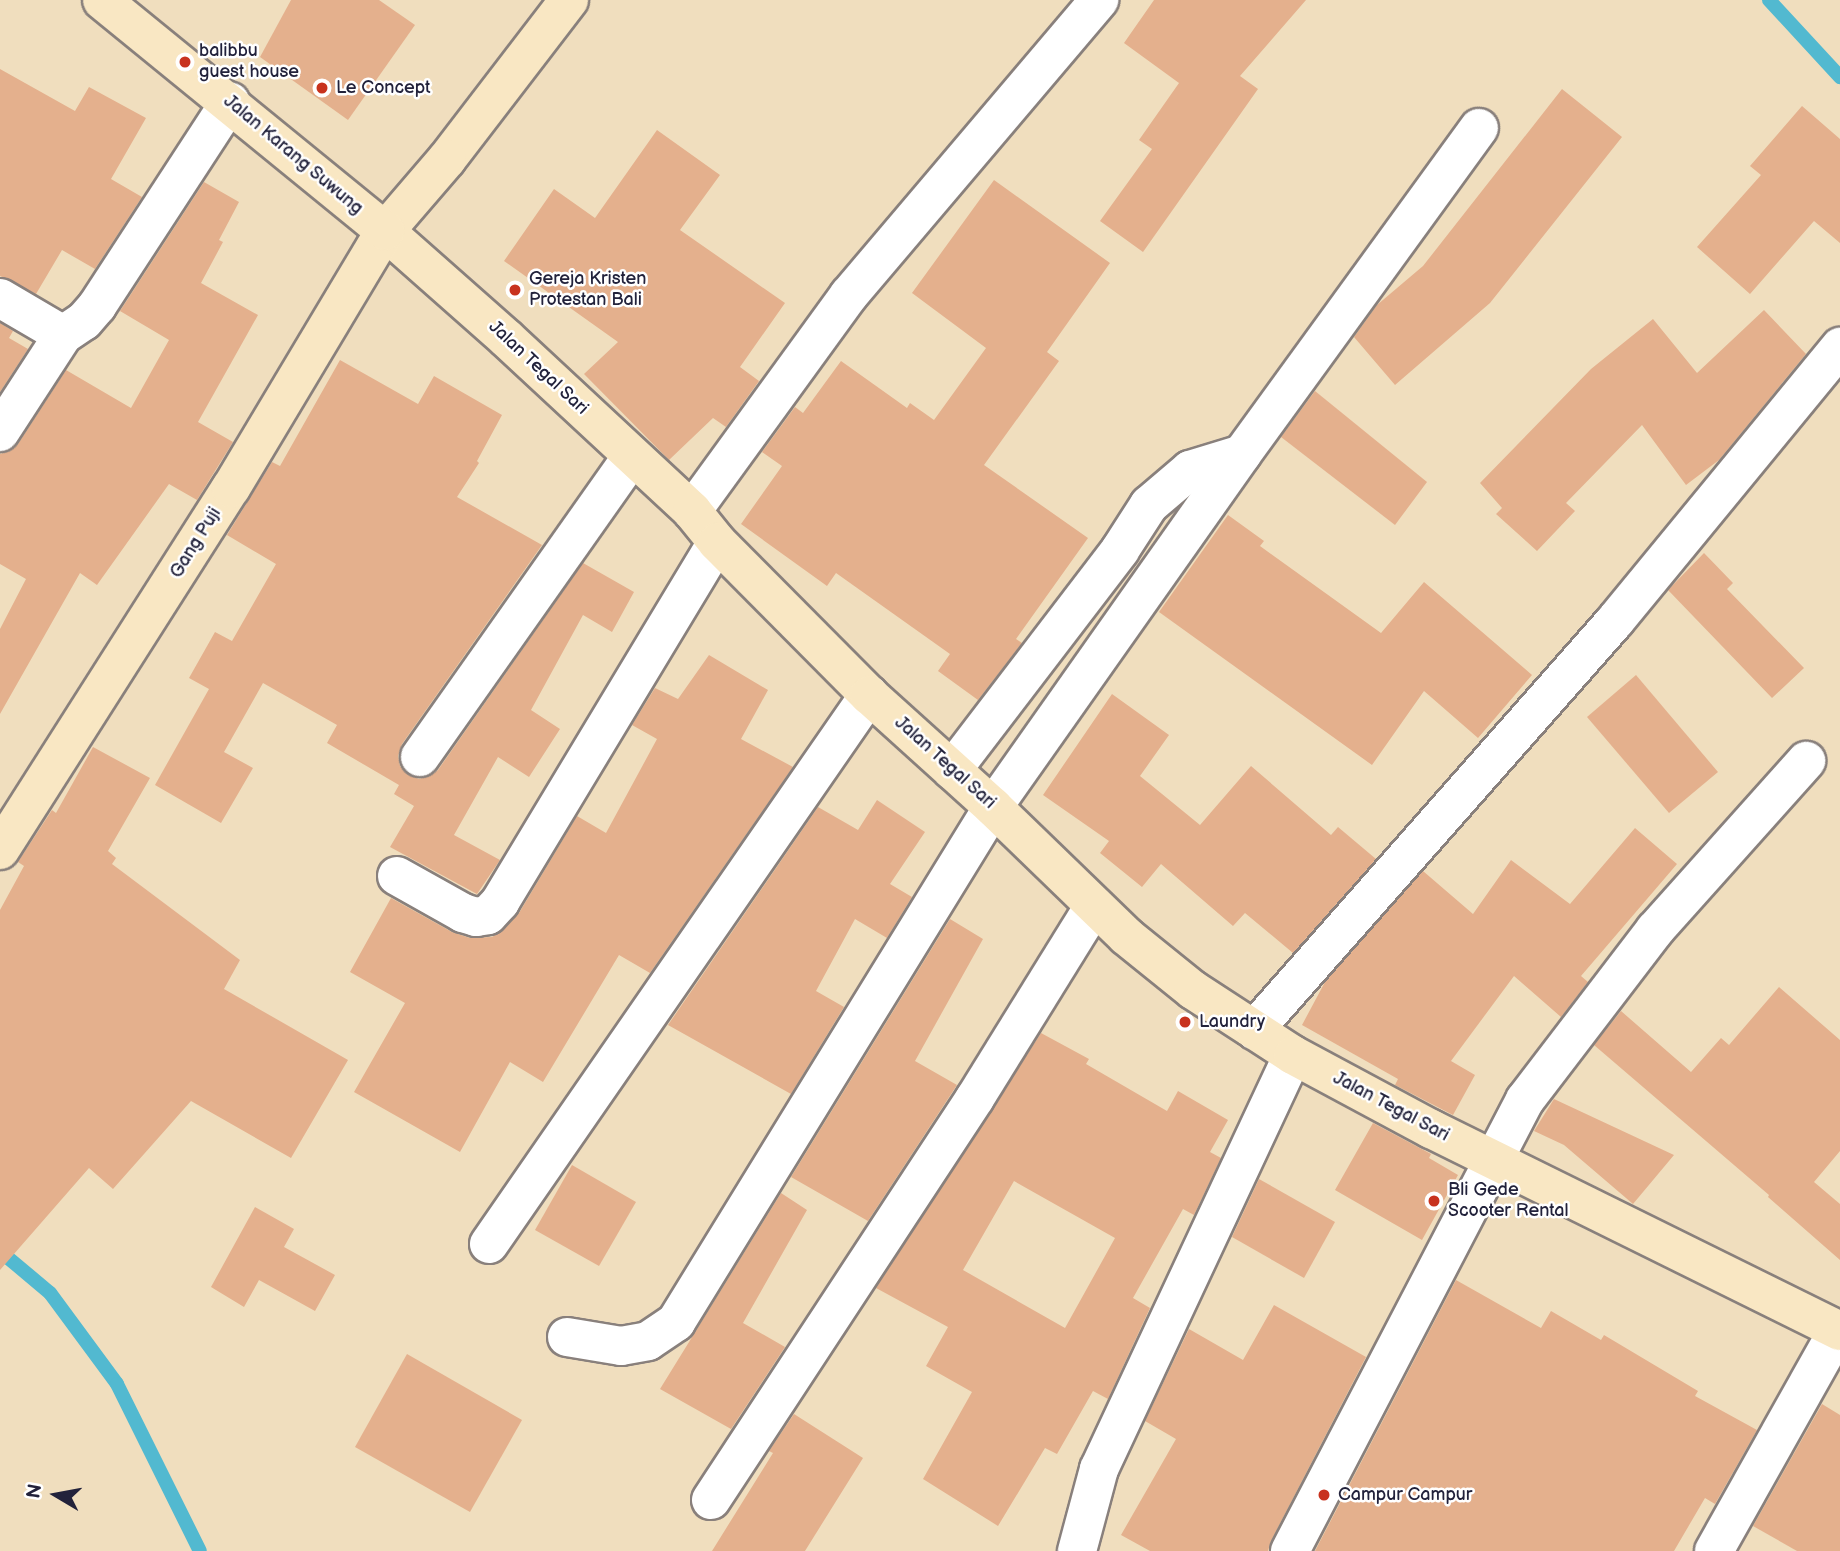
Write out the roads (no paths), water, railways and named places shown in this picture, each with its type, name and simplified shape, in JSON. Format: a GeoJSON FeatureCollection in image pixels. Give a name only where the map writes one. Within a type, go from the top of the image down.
{"type":"FeatureCollection","features":[{"type":"Feature","properties":{"kind":"street","name":"Jalan Karang Suwung"},"geometry":{"type":"LineString","coordinates":[[102,0],[385,231]]}},
{"type":"Feature","properties":{"kind":"street"},"geometry":{"type":"LineString","coordinates":[[385,231],[447,159],[569,0]]}},
{"type":"Feature","properties":{"kind":"street"},"geometry":{"type":"LineString","coordinates":[[692,511],[849,295],[1099,0]]}},
{"type":"Feature","properties":{"kind":"street"},"geometry":{"type":"LineString","coordinates":[[0,432],[63,335],[97,306],[230,102]]}},
{"type":"Feature","properties":{"kind":"street"},"geometry":{"type":"LineString","coordinates":[[567,1337],[621,1346],[648,1341],[676,1322],[993,807],[1242,454],[1479,128]]}},
{"type":"Feature","properties":{"kind":"street","name":"Jalan Tegal Sari"},"geometry":{"type":"LineString","coordinates":[[385,231],[692,511],[717,542],[869,695],[993,807],[1094,906],[1193,990],[1293,1055],[1492,1159],[1839,1330]]}},
{"type":"Feature","properties":{"kind":"street","name":"Gang Puji"},"geometry":{"type":"LineString","coordinates":[[0,850],[231,488],[385,231]]}},
{"type":"Feature","properties":{"kind":"street"},"geometry":{"type":"LineString","coordinates":[[0,298],[63,335]]}},
{"type":"Feature","properties":{"kind":"street"},"geometry":{"type":"LineString","coordinates":[[1254,1030],[1615,621],[1840,347]]}},
{"type":"Feature","properties":{"kind":"street"},"geometry":{"type":"LineString","coordinates":[[952,770],[1120,550],[1149,505],[1190,470],[1242,454]]}},
{"type":"Feature","properties":{"kind":"street"},"geometry":{"type":"LineString","coordinates":[[420,757],[632,456]]}},
{"type":"Feature","properties":{"kind":"street"},"geometry":{"type":"LineString","coordinates":[[397,876],[463,914],[477,917],[488,915],[500,902],[717,542]]}},
{"type":"Feature","properties":{"kind":"street"},"geometry":{"type":"LineString","coordinates":[[489,1244],[869,695]]}},
{"type":"Feature","properties":{"kind":"street"},"geometry":{"type":"LineString","coordinates":[[1290,1551],[1525,1100],[1655,930],[1807,761]]}},
{"type":"Feature","properties":{"kind":"street"},"geometry":{"type":"LineString","coordinates":[[711,1500],[975,1098],[1094,906]]}},
{"type":"Feature","properties":{"kind":"street"},"geometry":{"type":"LineString","coordinates":[[1077,1551],[1099,1469],[1293,1055]]}},
{"type":"Feature","properties":{"kind":"street"},"geometry":{"type":"LineString","coordinates":[[1714,1551],[1839,1330]]}},
{"type":"Feature","properties":{"kind":"waterway"},"geometry":{"type":"LineString","coordinates":[[1769,0],[1840,77]]}},
{"type":"Feature","properties":{"kind":"waterway"},"geometry":{"type":"LineString","coordinates":[[0,1251],[50,1293],[117,1384],[200,1551]]}},
{"type":"Feature","properties":{"kind":"place","name":"balibbu guest house"},"geometry":{"type":"Point","coordinates":[185,62]}},
{"type":"Feature","properties":{"kind":"place","name":"Le Concept"},"geometry":{"type":"Point","coordinates":[322,88]}},
{"type":"Feature","properties":{"kind":"place","name":"Gereja Kristen Protestan Bali"},"geometry":{"type":"Point","coordinates":[515,290]}},
{"type":"Feature","properties":{"kind":"place","name":"Laundry"},"geometry":{"type":"Point","coordinates":[1185,1022]}},
{"type":"Feature","properties":{"kind":"place","name":"Bli Gede Scooter Rental"},"geometry":{"type":"Point","coordinates":[1434,1201]}},
{"type":"Feature","properties":{"kind":"place","name":"Campur Campur"},"geometry":{"type":"Point","coordinates":[1324,1495]}}]}
